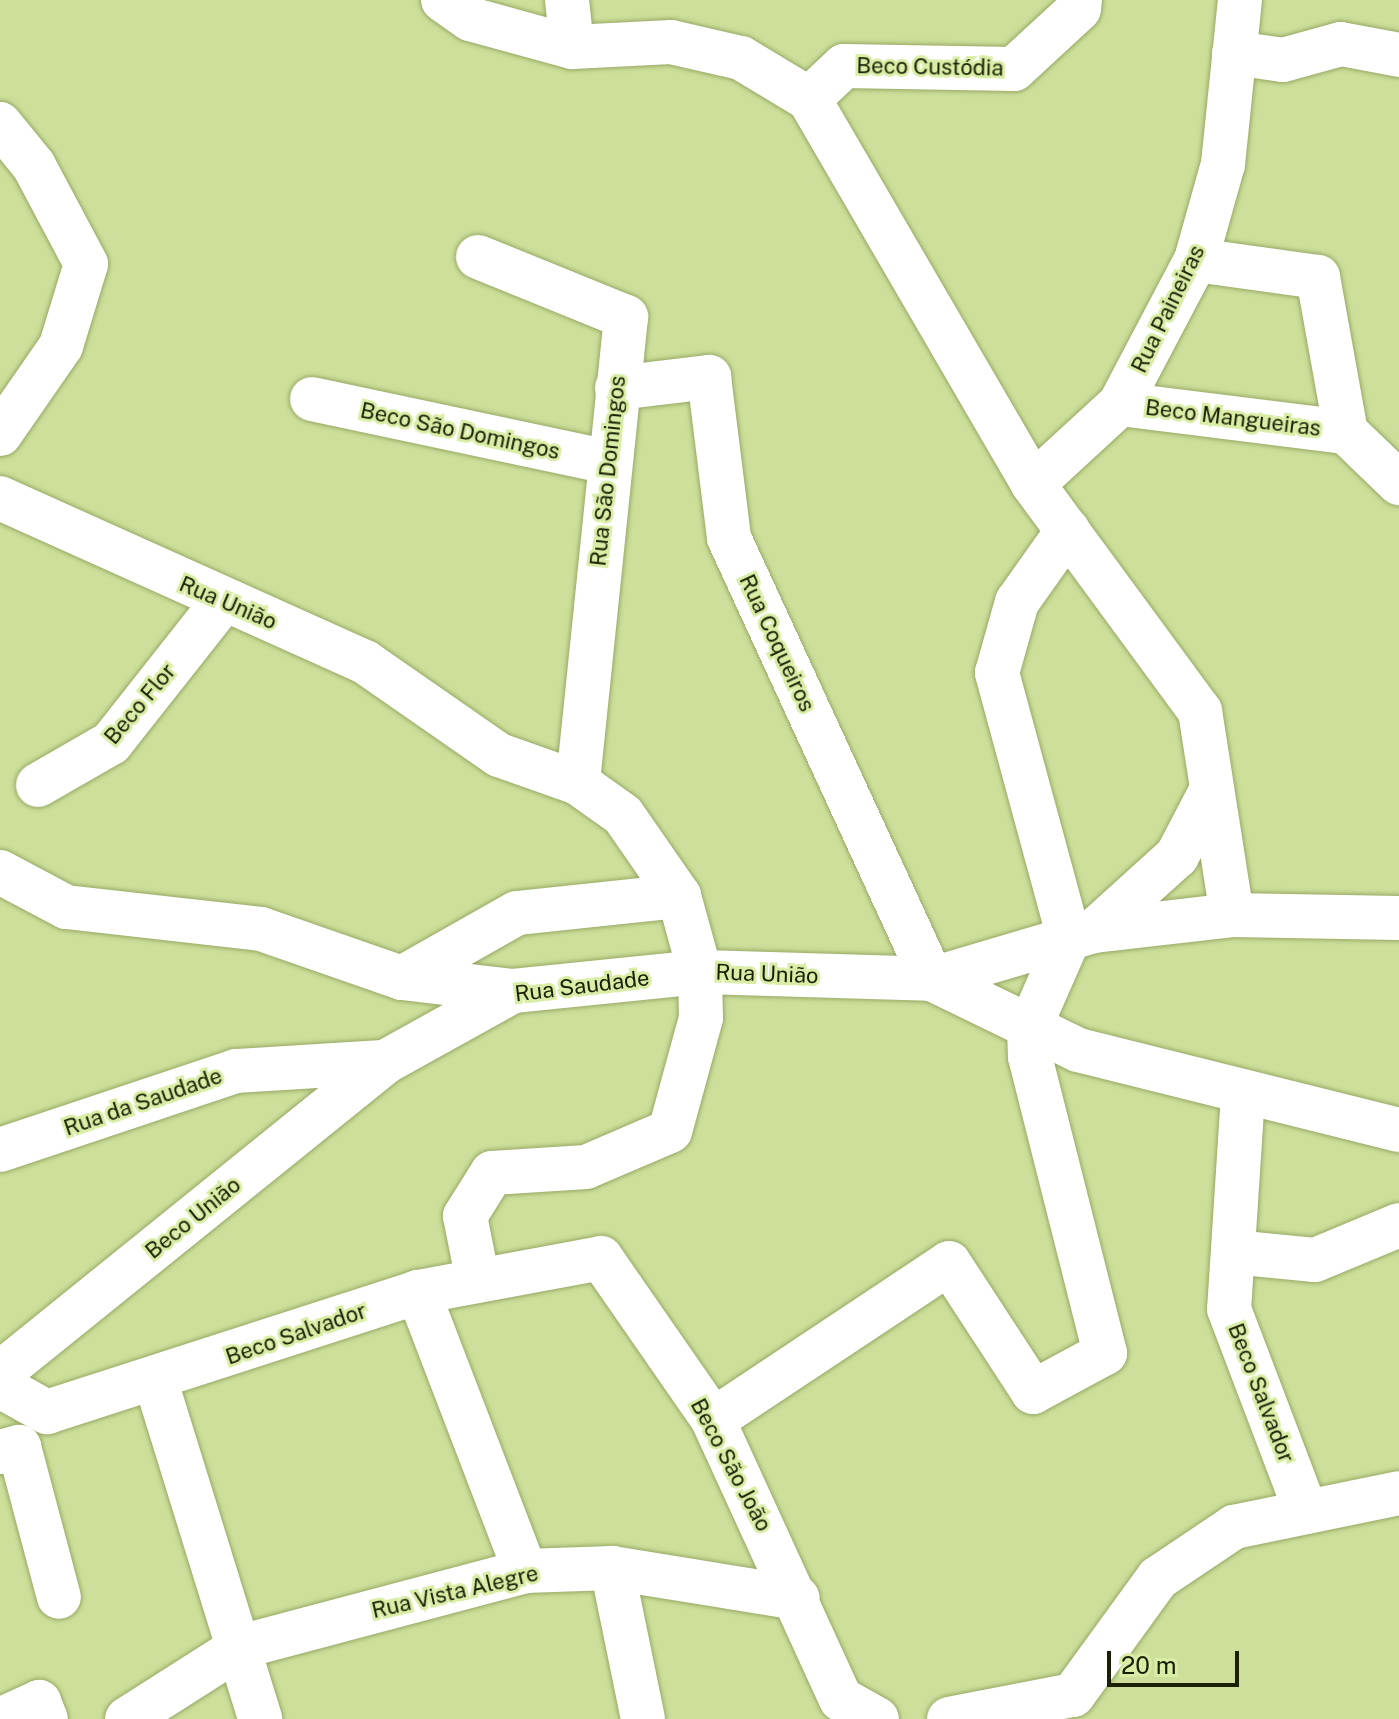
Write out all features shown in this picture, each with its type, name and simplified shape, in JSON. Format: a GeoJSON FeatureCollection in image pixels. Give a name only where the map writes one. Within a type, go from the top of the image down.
{"type":"FeatureCollection","features":[{"type":"Feature","properties":{"kind":"street"},"geometry":{"type":"LineString","coordinates":[[443,0],[470,19],[572,47],[671,42],[741,58],[809,99],[1033,484],[1200,711],[1212,755],[1211,791],[1232,915]]}},
{"type":"Feature","properties":{"kind":"street"},"geometry":{"type":"LineString","coordinates":[[567,0],[572,47]]}},
{"type":"Feature","properties":{"kind":"street","name":"Beco Custódia"},"geometry":{"type":"LineString","coordinates":[[809,99],[844,66],[1014,69],[1079,9],[1080,0]]}},
{"type":"Feature","properties":{"kind":"street","name":"Rua Paineiras"},"geometry":{"type":"LineString","coordinates":[[1033,484],[1120,404],[1196,260],[1223,164],[1240,0]]}},
{"type":"Feature","properties":{"kind":"street"},"geometry":{"type":"LineString","coordinates":[[1234,53],[1283,60],[1341,44],[1399,55]]}},
{"type":"Feature","properties":{"kind":"street"},"geometry":{"type":"LineString","coordinates":[[0,124],[34,166],[86,264],[61,346],[0,434]]}},
{"type":"Feature","properties":{"kind":"street","name":"Rua São Domingos"},"geometry":{"type":"LineString","coordinates":[[478,257],[626,317],[608,462],[578,783]]}},
{"type":"Feature","properties":{"kind":"street","name":"Beco Mangueiras"},"geometry":{"type":"LineString","coordinates":[[1196,260],[1318,277],[1346,432],[1399,483]]}},
{"type":"Feature","properties":{"kind":"street","name":"Rua Coqueiros"},"geometry":{"type":"LineString","coordinates":[[617,388],[709,377],[729,538],[932,979]]}},
{"type":"Feature","properties":{"kind":"street","name":"Beco São Domingos"},"geometry":{"type":"LineString","coordinates":[[312,399],[608,462]]}},
{"type":"Feature","properties":{"kind":"street","name":"Beco Mangueiras"},"geometry":{"type":"LineString","coordinates":[[1120,404],[1346,432]]}},
{"type":"Feature","properties":{"kind":"street","name":"Rua União"},"geometry":{"type":"LineString","coordinates":[[0,498],[223,601],[365,662],[499,755],[578,783],[623,815],[679,896],[700,972],[932,979],[1029,1029],[1078,1050],[1243,1094],[1399,1130]]}},
{"type":"Feature","properties":{"kind":"street"},"geometry":{"type":"LineString","coordinates":[[1068,530],[1017,602],[997,673],[1081,934]]}},
{"type":"Feature","properties":{"kind":"street","name":"Beco Flor"},"geometry":{"type":"LineString","coordinates":[[38,785],[111,743],[223,601]]}},
{"type":"Feature","properties":{"kind":"street"},"geometry":{"type":"LineString","coordinates":[[713,1420],[949,1263],[1033,1392],[1105,1353],[1030,1057],[1029,1029],[1081,934],[1177,856],[1211,791]]}},
{"type":"Feature","properties":{"kind":"street"},"geometry":{"type":"LineString","coordinates":[[0,872],[66,907],[261,929],[402,978],[513,991]]}},
{"type":"Feature","properties":{"kind":"street"},"geometry":{"type":"LineString","coordinates":[[402,978],[517,913],[679,896]]}},
{"type":"Feature","properties":{"kind":"street"},"geometry":{"type":"LineString","coordinates":[[932,979],[1081,934],[1232,915],[1399,918]]}},
{"type":"Feature","properties":{"kind":"street"},"geometry":{"type":"LineString","coordinates":[[478,1281],[465,1216],[492,1173],[586,1167],[670,1131],[701,1018],[700,972]]}},
{"type":"Feature","properties":{"kind":"street","name":"Rua Saudade"},"geometry":{"type":"LineString","coordinates":[[385,1062],[513,991],[700,972]]}},
{"type":"Feature","properties":{"kind":"street","name":"Rua da Saudade"},"geometry":{"type":"LineString","coordinates":[[0,1150],[236,1071],[385,1062]]}},
{"type":"Feature","properties":{"kind":"street","name":"Beco União"},"geometry":{"type":"LineString","coordinates":[[0,1373],[385,1062]]}},
{"type":"Feature","properties":{"kind":"street","name":"Beco Salvador"},"geometry":{"type":"LineString","coordinates":[[1243,1094],[1229,1309],[1306,1512]]}},
{"type":"Feature","properties":{"kind":"street"},"geometry":{"type":"LineString","coordinates":[[1233,1252],[1315,1260],[1399,1225]]}},
{"type":"Feature","properties":{"kind":"street","name":"Beco Salvador"},"geometry":{"type":"LineString","coordinates":[[0,1386],[47,1412],[156,1382],[418,1292],[601,1258]]}},
{"type":"Feature","properties":{"kind":"street","name":"Beco São João"},"geometry":{"type":"LineString","coordinates":[[601,1258],[713,1420],[798,1598]]}},
{"type":"Feature","properties":{"kind":"street"},"geometry":{"type":"LineString","coordinates":[[418,1292],[525,1571]]}},
{"type":"Feature","properties":{"kind":"street"},"geometry":{"type":"LineString","coordinates":[[156,1382],[260,1719]]}},
{"type":"Feature","properties":{"kind":"street"},"geometry":{"type":"LineString","coordinates":[[0,1452],[19,1447],[59,1597]]}},
{"type":"Feature","properties":{"kind":"street"},"geometry":{"type":"LineString","coordinates":[[949,1719],[1083,1707],[1158,1578],[1234,1527],[1399,1493]]}},
{"type":"Feature","properties":{"kind":"street"},"geometry":{"type":"LineString","coordinates":[[612,1568],[643,1719]]}},
{"type":"Feature","properties":{"kind":"street","name":"Rua Vista Alegre"},"geometry":{"type":"LineString","coordinates":[[127,1719],[240,1647],[525,1571],[612,1568],[798,1598]]}},
{"type":"Feature","properties":{"kind":"street"},"geometry":{"type":"LineString","coordinates":[[798,1598],[841,1699],[877,1719]]}},
{"type":"Feature","properties":{"kind":"street"},"geometry":{"type":"LineString","coordinates":[[2,1719],[39,1702],[46,1719]]}}]}
